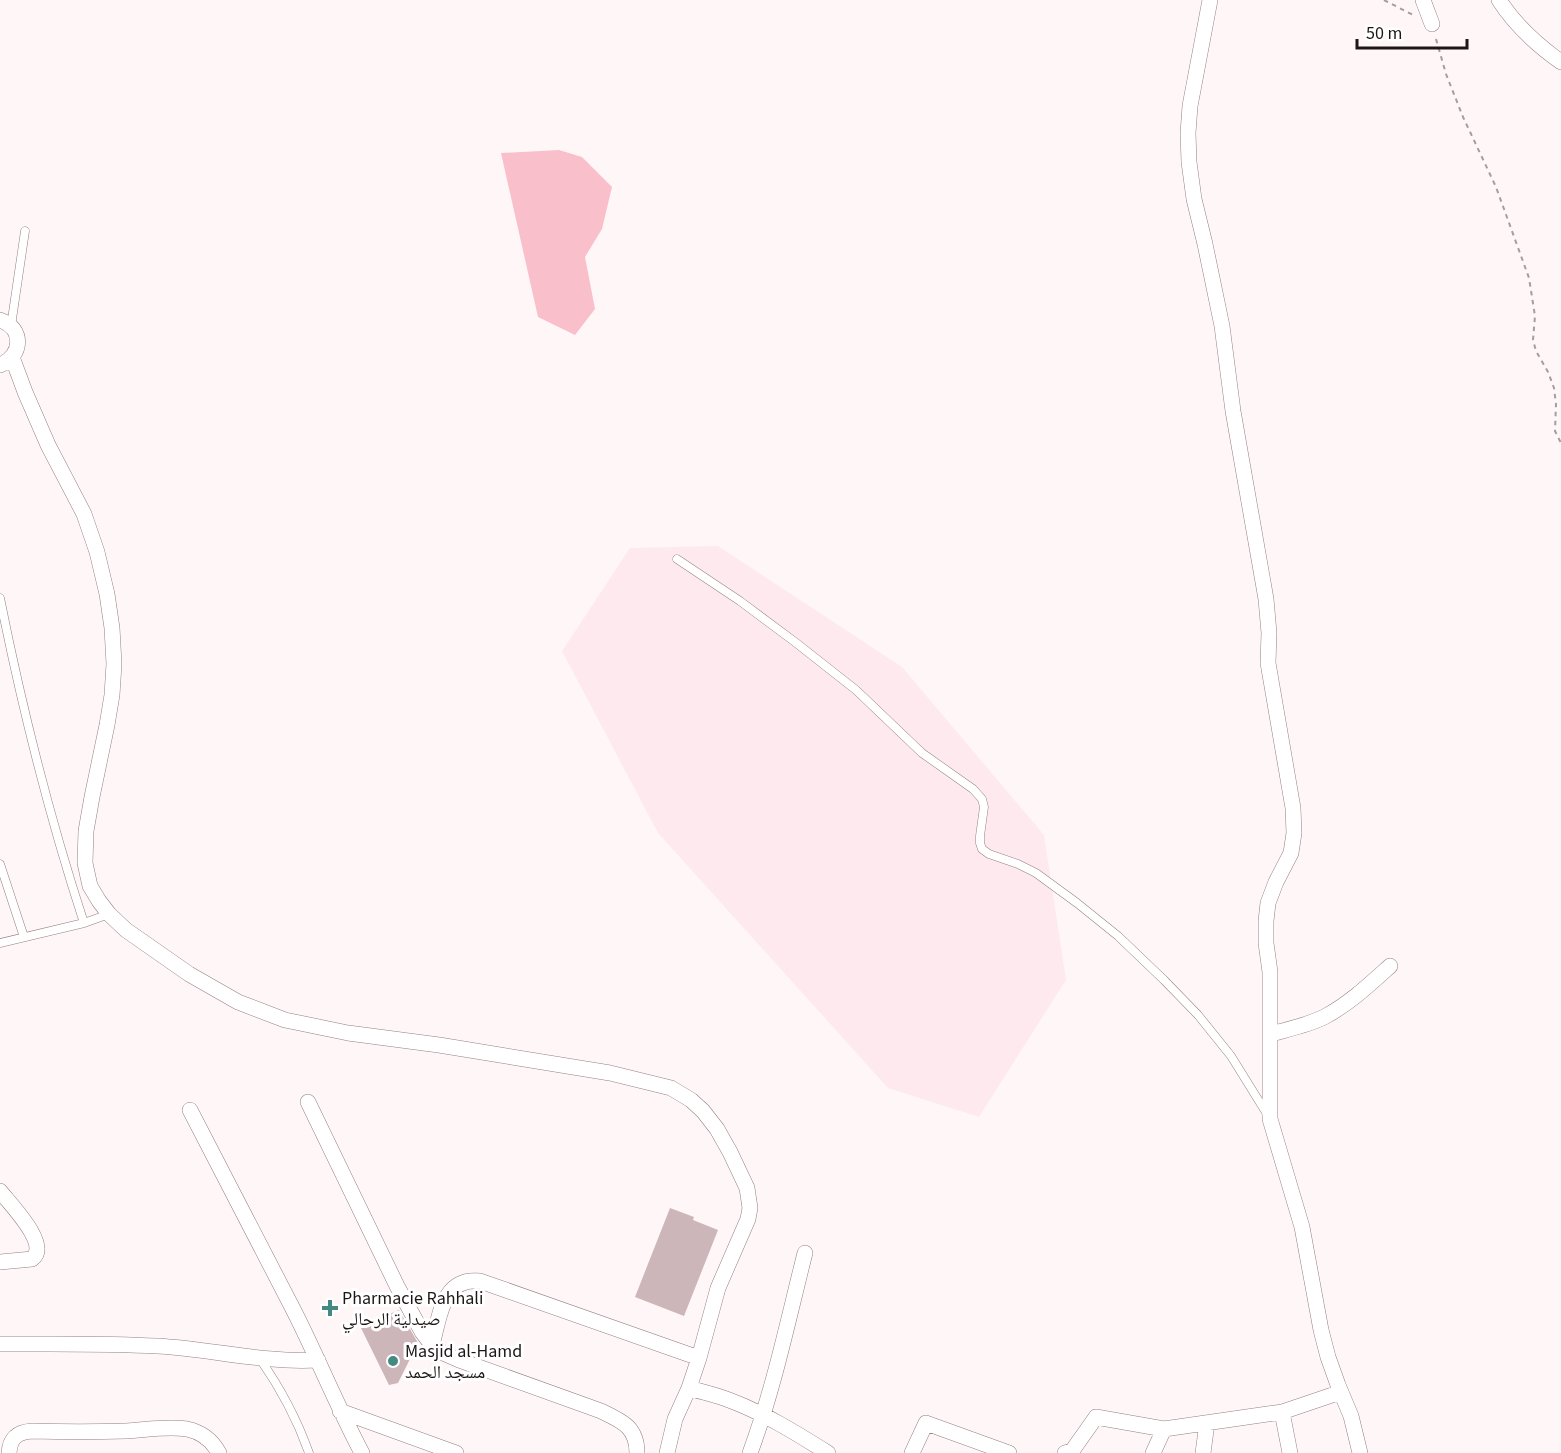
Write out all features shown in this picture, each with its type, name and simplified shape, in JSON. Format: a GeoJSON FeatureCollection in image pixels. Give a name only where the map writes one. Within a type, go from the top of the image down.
{"type":"FeatureCollection","features":[{"type":"Feature","properties":{"kind":"street"},"geometry":{"type":"LineString","coordinates":[[1210,0],[1190,106],[1189,162],[1194,199],[1222,326],[1235,422],[1266,599],[1269,633],[1268,663],[1278,714],[1294,834],[1291,853],[1268,903],[1266,921],[1270,972],[1270,1119],[1302,1227],[1328,1357],[1351,1416],[1360,1453]]}},
{"type":"Feature","properties":{"kind":"street"},"geometry":{"type":"LineString","coordinates":[[1423,0],[1432,24]]}},
{"type":"Feature","properties":{"kind":"street"},"geometry":{"type":"LineString","coordinates":[[1499,0],[1521,29],[1561,62]]}},
{"type":"Feature","properties":{"kind":"street"},"geometry":{"type":"LineString","coordinates":[[5,323],[15,332],[17,338],[16,352],[6,361],[25,392],[48,445],[84,514],[97,552],[107,594],[113,652],[111,695],[86,831],[85,863],[90,886],[109,914],[126,930],[189,974],[238,1002],[285,1020],[338,1031],[610,1074],[671,1088],[692,1100],[717,1129],[730,1152],[747,1188],[750,1208],[748,1219],[718,1288],[699,1358],[675,1419],[667,1453]]}},
{"type":"Feature","properties":{"kind":"street"},"geometry":{"type":"LineString","coordinates":[[1271,1034],[1325,1016],[1365,990],[1390,966]]}},
{"type":"Feature","properties":{"kind":"street"},"geometry":{"type":"LineString","coordinates":[[308,1102],[397,1286],[422,1332],[432,1345],[459,1360],[621,1420],[634,1434],[637,1453]]}},
{"type":"Feature","properties":{"kind":"street"},"geometry":{"type":"LineString","coordinates":[[190,1110],[318,1360],[340,1411],[362,1453]]}},
{"type":"Feature","properties":{"kind":"street"},"geometry":{"type":"LineString","coordinates":[[0,1191],[33,1234],[38,1250],[36,1257],[32,1259],[0,1262]]}},
{"type":"Feature","properties":{"kind":"street"},"geometry":{"type":"LineString","coordinates":[[750,1453],[764,1415],[805,1253]]}},
{"type":"Feature","properties":{"kind":"street"},"geometry":{"type":"LineString","coordinates":[[432,1345],[446,1296],[452,1288],[468,1280],[480,1281],[699,1358]]}},
{"type":"Feature","properties":{"kind":"street"},"geometry":{"type":"LineString","coordinates":[[0,1344],[158,1346],[282,1361],[318,1360]]}},
{"type":"Feature","properties":{"kind":"street"},"geometry":{"type":"LineString","coordinates":[[689,1388],[728,1399],[764,1415],[828,1453]]}},
{"type":"Feature","properties":{"kind":"street"},"geometry":{"type":"LineString","coordinates":[[1065,1453],[1072,1451],[1096,1417],[1164,1429],[1282,1412],[1341,1392]]}},
{"type":"Feature","properties":{"kind":"street"},"geometry":{"type":"LineString","coordinates":[[340,1411],[456,1453]]}},
{"type":"Feature","properties":{"kind":"street"},"geometry":{"type":"LineString","coordinates":[[1282,1412],[1290,1453]]}},
{"type":"Feature","properties":{"kind":"street"},"geometry":{"type":"LineString","coordinates":[[912,1453],[926,1423],[1009,1453]]}},
{"type":"Feature","properties":{"kind":"street"},"geometry":{"type":"LineString","coordinates":[[1203,1453],[1207,1423]]}},
{"type":"Feature","properties":{"kind":"street"},"geometry":{"type":"LineString","coordinates":[[9,1453],[13,1437],[32,1431],[124,1431],[171,1428],[188,1429],[201,1434],[211,1441],[219,1453]]}},
{"type":"Feature","properties":{"kind":"street"},"geometry":{"type":"LineString","coordinates":[[1153,1453],[1164,1429]]}},
{"type":"Feature","properties":{"kind":"lane"},"geometry":{"type":"LineString","coordinates":[[5,323],[25,231]]}},
{"type":"Feature","properties":{"kind":"lane"},"geometry":{"type":"LineString","coordinates":[[677,559],[740,601],[795,642],[856,690],[922,753],[973,789],[982,799],[984,807],[980,836],[982,849],[1036,873],[1125,943],[1198,1015],[1232,1056],[1270,1119]]}},
{"type":"Feature","properties":{"kind":"lane"},"geometry":{"type":"LineString","coordinates":[[0,598],[39,772],[84,923]]}},
{"type":"Feature","properties":{"kind":"lane"},"geometry":{"type":"LineString","coordinates":[[0,864],[24,937]]}},
{"type":"Feature","properties":{"kind":"lane"},"geometry":{"type":"LineString","coordinates":[[0,943],[84,923],[109,914]]}},
{"type":"Feature","properties":{"kind":"lane"},"geometry":{"type":"LineString","coordinates":[[260,1359],[281,1390],[309,1453]]}},
{"type":"Feature","properties":{"kind":"path"},"geometry":{"type":"LineString","coordinates":[[1383,0],[1432,24],[1450,85],[1496,187],[1529,278],[1535,316],[1533,340],[1554,388],[1555,431],[1561,443]]}},
{"type":"Feature","properties":{"kind":"shaded area"},"geometry":{"type":"Polygon","coordinates":[[[559,150],[582,157],[612,187],[602,229],[585,257],[595,309],[575,335],[538,317],[501,153],[559,150]]]}},
{"type":"Feature","properties":{"kind":"shaded area"},"geometry":{"type":"Polygon","coordinates":[[[718,546],[902,667],[1044,835],[1066,980],[979,1117],[888,1088],[658,833],[562,651],[630,548],[718,546]]]}},
{"type":"Feature","properties":{"kind":"building"},"geometry":{"type":"Polygon","coordinates":[[[670,1208],[694,1217],[693,1220],[718,1230],[684,1316],[635,1297],[670,1208]]]}},
{"type":"Feature","properties":{"kind":"building","name":"Masjid al-Hamd مسجد الحمد"},"geometry":{"type":"Polygon","coordinates":[[[399,1310],[418,1343],[398,1383],[389,1385],[360,1326],[399,1310]]]}},
{"type":"Feature","properties":{"kind":"place","name":"Pharmacie Rahhali صيدلية الرحالي"},"geometry":{"type":"Point","coordinates":[330,1308]}},
{"type":"Feature","properties":{"kind":"place","name":"Masjid al-Hamd مسجد الحمد"},"geometry":{"type":"Point","coordinates":[393,1361]}}]}
